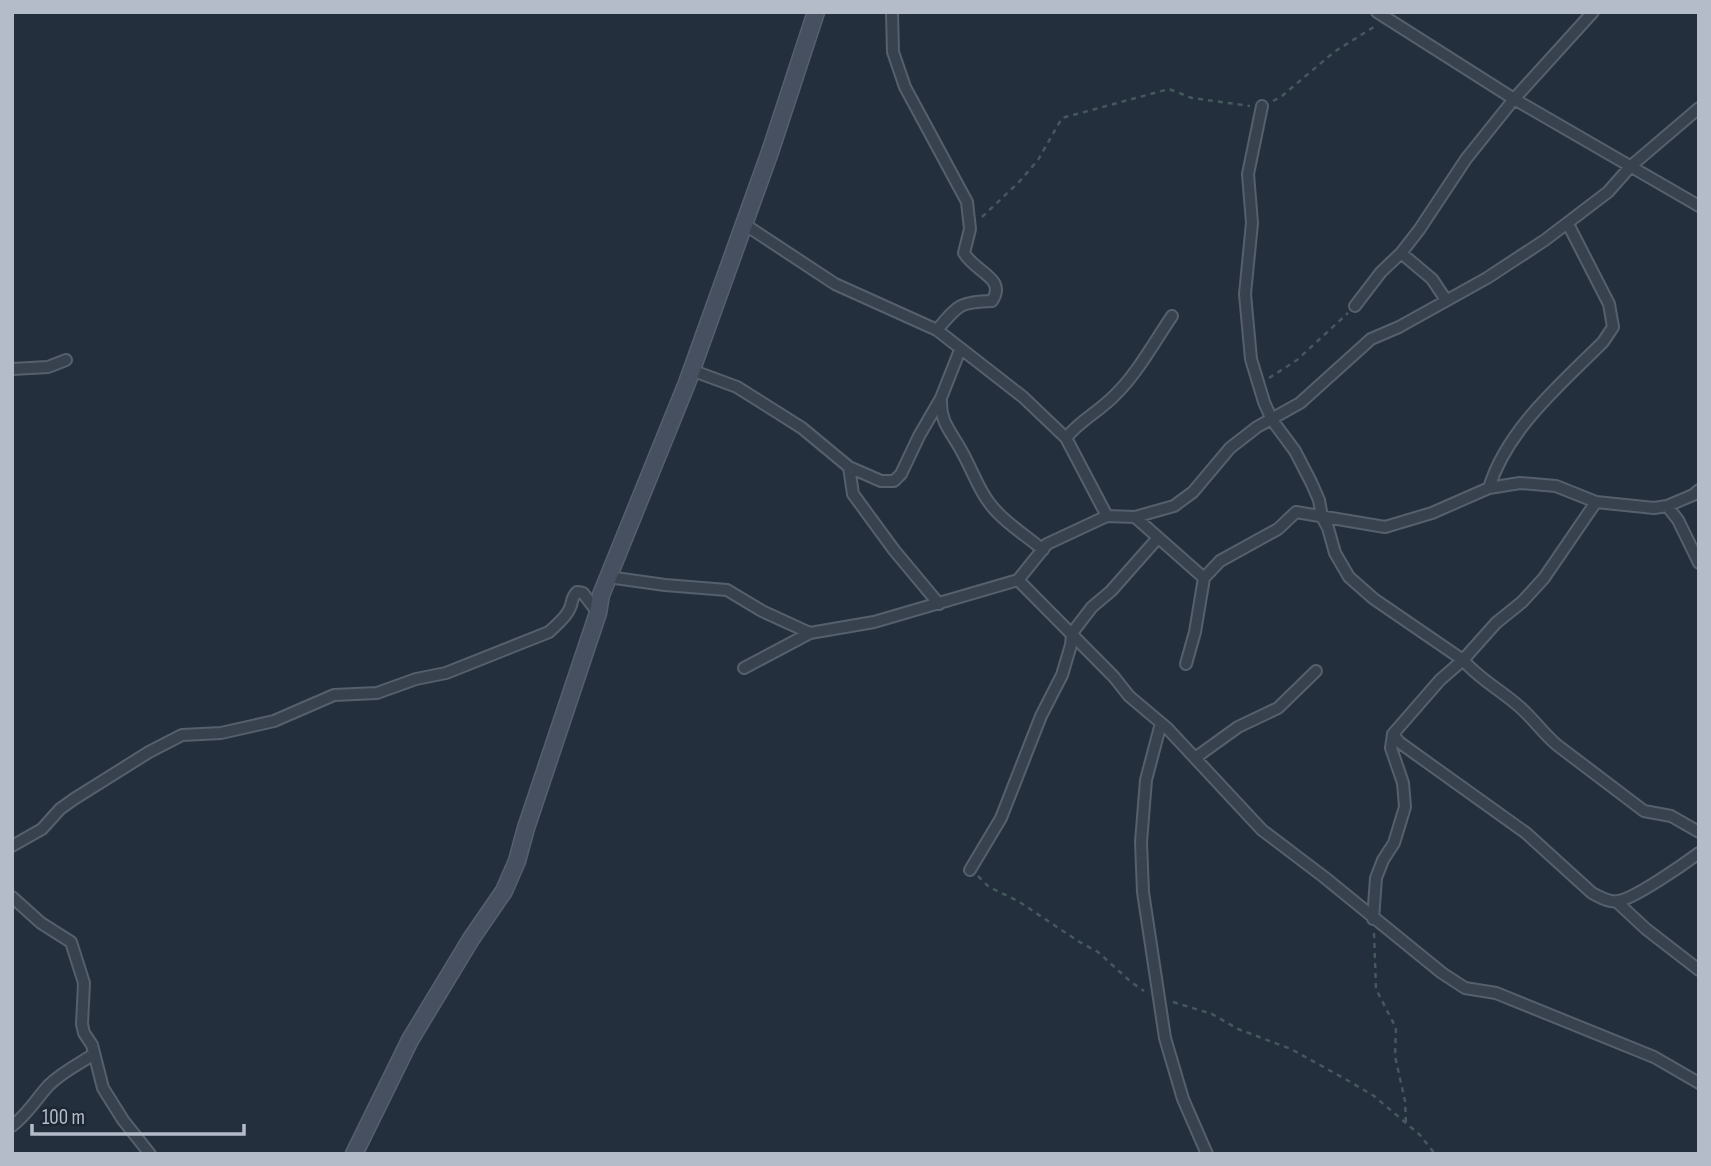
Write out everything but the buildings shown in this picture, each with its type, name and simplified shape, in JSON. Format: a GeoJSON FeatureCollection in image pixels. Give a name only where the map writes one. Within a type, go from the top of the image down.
{"type":"FeatureCollection","features":[{"type":"Feature","properties":{"kind":"street"},"geometry":{"type":"LineString","coordinates":[[355,1154],[410,1040],[471,939],[504,891],[517,862],[598,613],[601,595],[691,370],[816,12]]}},
{"type":"Feature","properties":{"kind":"street"},"geometry":{"type":"LineString","coordinates":[[892,12],[893,52],[905,87],[967,202],[970,229],[964,253],[971,264],[994,280],[998,286],[998,292],[992,300],[965,303],[957,307],[937,330]]}},
{"type":"Feature","properties":{"kind":"street"},"geometry":{"type":"LineString","coordinates":[[1355,306],[1381,272],[1401,253],[1466,159],[1514,99],[1593,12]]}},
{"type":"Feature","properties":{"kind":"street"},"geometry":{"type":"LineString","coordinates":[[1381,15],[1514,99],[1699,206]]}},
{"type":"Feature","properties":{"kind":"street"},"geometry":{"type":"LineString","coordinates":[[1262,106],[1248,174],[1252,223],[1245,293],[1251,359],[1272,420],[1295,451],[1311,482],[1335,553],[1349,577],[1374,599],[1463,660],[1472,671],[1522,709],[1550,740],[1637,806],[1644,811],[1671,816],[1699,832]]}},
{"type":"Feature","properties":{"kind":"street"},"geometry":{"type":"LineString","coordinates":[[744,668],[810,633],[874,622],[1018,580],[1047,544],[1107,516],[1135,517],[1174,506],[1193,492],[1230,448],[1258,427],[1300,403],[1371,339],[1399,327],[1487,278],[1568,224],[1608,192],[1631,166],[1699,108]]}},
{"type":"Feature","properties":{"kind":"street"},"geometry":{"type":"LineString","coordinates":[[744,224],[835,284],[937,330],[1023,397],[1066,438],[1107,516]]}},
{"type":"Feature","properties":{"kind":"street"},"geometry":{"type":"LineString","coordinates":[[1489,488],[1498,465],[1526,423],[1603,342],[1613,327],[1609,304],[1568,224]]}},
{"type":"Feature","properties":{"kind":"street"},"geometry":{"type":"LineString","coordinates":[[1401,253],[1432,279],[1446,300]]}},
{"type":"Feature","properties":{"kind":"street"},"geometry":{"type":"LineString","coordinates":[[1066,438],[1074,428],[1093,416],[1118,393],[1172,316]]}},
{"type":"Feature","properties":{"kind":"street"},"geometry":{"type":"LineString","coordinates":[[691,370],[737,387],[802,428],[849,467],[881,481],[894,481],[901,474],[941,398],[960,350]]}},
{"type":"Feature","properties":{"kind":"street"},"geometry":{"type":"LineString","coordinates":[[12,369],[42,368],[66,360]]}},
{"type":"Feature","properties":{"kind":"street"},"geometry":{"type":"LineString","coordinates":[[941,398],[941,411],[946,428],[995,511],[1043,550]]}},
{"type":"Feature","properties":{"kind":"street"},"geometry":{"type":"LineString","coordinates":[[849,467],[853,494],[894,550],[939,604]]}},
{"type":"Feature","properties":{"kind":"street"},"geometry":{"type":"LineString","coordinates":[[1186,664],[1195,632],[1204,578],[1220,561],[1278,529],[1296,512],[1385,527],[1432,513],[1489,488],[1520,483],[1556,486],[1596,502],[1654,508],[1667,506],[1699,490]]}},
{"type":"Feature","properties":{"kind":"street"},"geometry":{"type":"LineString","coordinates":[[1373,919],[1376,878],[1394,843],[1405,807],[1403,783],[1391,748],[1393,734],[1440,680],[1544,578],[1596,502]]}},
{"type":"Feature","properties":{"kind":"street"},"geometry":{"type":"LineString","coordinates":[[1667,506],[1678,520],[1699,563]]}},
{"type":"Feature","properties":{"kind":"street"},"geometry":{"type":"LineString","coordinates":[[1135,517],[1204,578]]}},
{"type":"Feature","properties":{"kind":"street"},"geometry":{"type":"LineString","coordinates":[[970,870],[1001,818],[1041,716],[1062,675],[1072,633],[1092,607],[1111,591],[1157,538]]}},
{"type":"Feature","properties":{"kind":"street"},"geometry":{"type":"LineString","coordinates":[[608,577],[727,590],[762,611],[810,633]]}},
{"type":"Feature","properties":{"kind":"street"},"geometry":{"type":"LineString","coordinates":[[1018,580],[1115,677],[1129,695],[1161,723],[1262,830],[1465,988],[1496,993],[1571,1023],[1654,1057],[1699,1083]]}},
{"type":"Feature","properties":{"kind":"street"},"geometry":{"type":"LineString","coordinates":[[12,846],[42,829],[60,809],[74,799],[149,752],[182,735],[221,733],[274,721],[334,695],[368,695],[446,673],[548,632],[561,621],[577,592],[583,593],[598,613]]}},
{"type":"Feature","properties":{"kind":"street"},"geometry":{"type":"LineString","coordinates":[[1195,758],[1238,727],[1278,708],[1316,671]]}},
{"type":"Feature","properties":{"kind":"street"},"geometry":{"type":"LineString","coordinates":[[1161,723],[1146,780],[1141,842],[1143,892],[1165,1038],[1183,1099],[1205,1150],[1193,1154]]}},
{"type":"Feature","properties":{"kind":"street"},"geometry":{"type":"LineString","coordinates":[[1393,734],[1416,755],[1526,833],[1592,893],[1602,899],[1617,902],[1699,970]]}},
{"type":"Feature","properties":{"kind":"street"},"geometry":{"type":"LineString","coordinates":[[1617,902],[1699,853]]}},
{"type":"Feature","properties":{"kind":"street"},"geometry":{"type":"LineString","coordinates":[[12,897],[32,915],[71,942],[84,983],[82,1024],[103,1088],[150,1154]]}},
{"type":"Feature","properties":{"kind":"street"},"geometry":{"type":"LineString","coordinates":[[12,1126],[29,1113],[43,1092],[62,1073],[94,1054]]}},
{"type":"Feature","properties":{"kind":"path"},"geometry":{"type":"LineString","coordinates":[[970,229],[1038,160],[1062,118],[1170,89],[1192,98],[1262,106],[1282,96],[1381,15]]}},
{"type":"Feature","properties":{"kind":"path"},"geometry":{"type":"LineString","coordinates":[[1259,384],[1297,360],[1355,306]]}},
{"type":"Feature","properties":{"kind":"path"},"geometry":{"type":"LineString","coordinates":[[970,870],[989,887],[1018,901],[1078,941],[1098,951],[1131,982],[1158,998],[1212,1014],[1238,1029],[1291,1049],[1374,1096],[1420,1135],[1436,1154]]}},
{"type":"Feature","properties":{"kind":"path"},"geometry":{"type":"LineString","coordinates":[[1373,919],[1376,989],[1396,1028],[1395,1056],[1405,1101],[1406,1124]]}}]}
